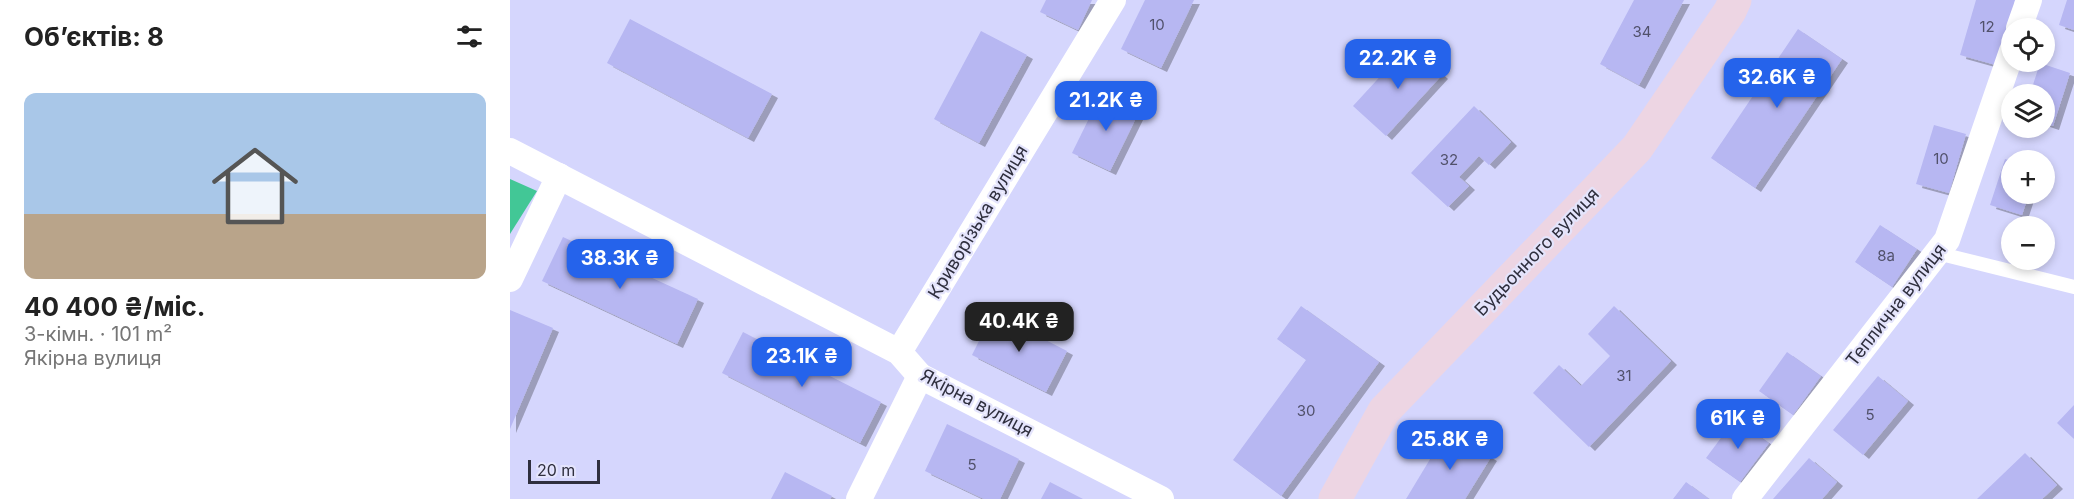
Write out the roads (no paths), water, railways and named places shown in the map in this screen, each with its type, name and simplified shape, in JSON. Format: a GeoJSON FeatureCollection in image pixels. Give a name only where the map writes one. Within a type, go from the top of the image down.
{"type":"FeatureCollection","features":[{"type":"Feature","properties":{"kind":"main road","name":"Будьонного вулиця"},"geometry":{"type":"LineString","coordinates":[[1335,499],[1384,411],[1637,147],[1730,11],[1735,0]]}},
{"type":"Feature","properties":{"kind":"street","name":"Криворізька вулиця"},"geometry":{"type":"LineString","coordinates":[[899,351],[1113,0]]}},
{"type":"Feature","properties":{"kind":"street"},"geometry":{"type":"LineString","coordinates":[[2023,18],[2029,0]]}},
{"type":"Feature","properties":{"kind":"street","name":"Теплична вулиця"},"geometry":{"type":"LineString","coordinates":[[1745,499],[1947,240],[2005,72]]}},
{"type":"Feature","properties":{"kind":"street","name":"Якірна вулиця"},"geometry":{"type":"LineString","coordinates":[[510,151],[899,351],[920,376],[1161,499]]}},
{"type":"Feature","properties":{"kind":"street"},"geometry":{"type":"LineString","coordinates":[[510,279],[559,176]]}},
{"type":"Feature","properties":{"kind":"street"},"geometry":{"type":"LineString","coordinates":[[858,499],[920,376]]}},
{"type":"Feature","properties":{"kind":"lane"},"geometry":{"type":"LineString","coordinates":[[1937,252],[2074,287]]}}]}
